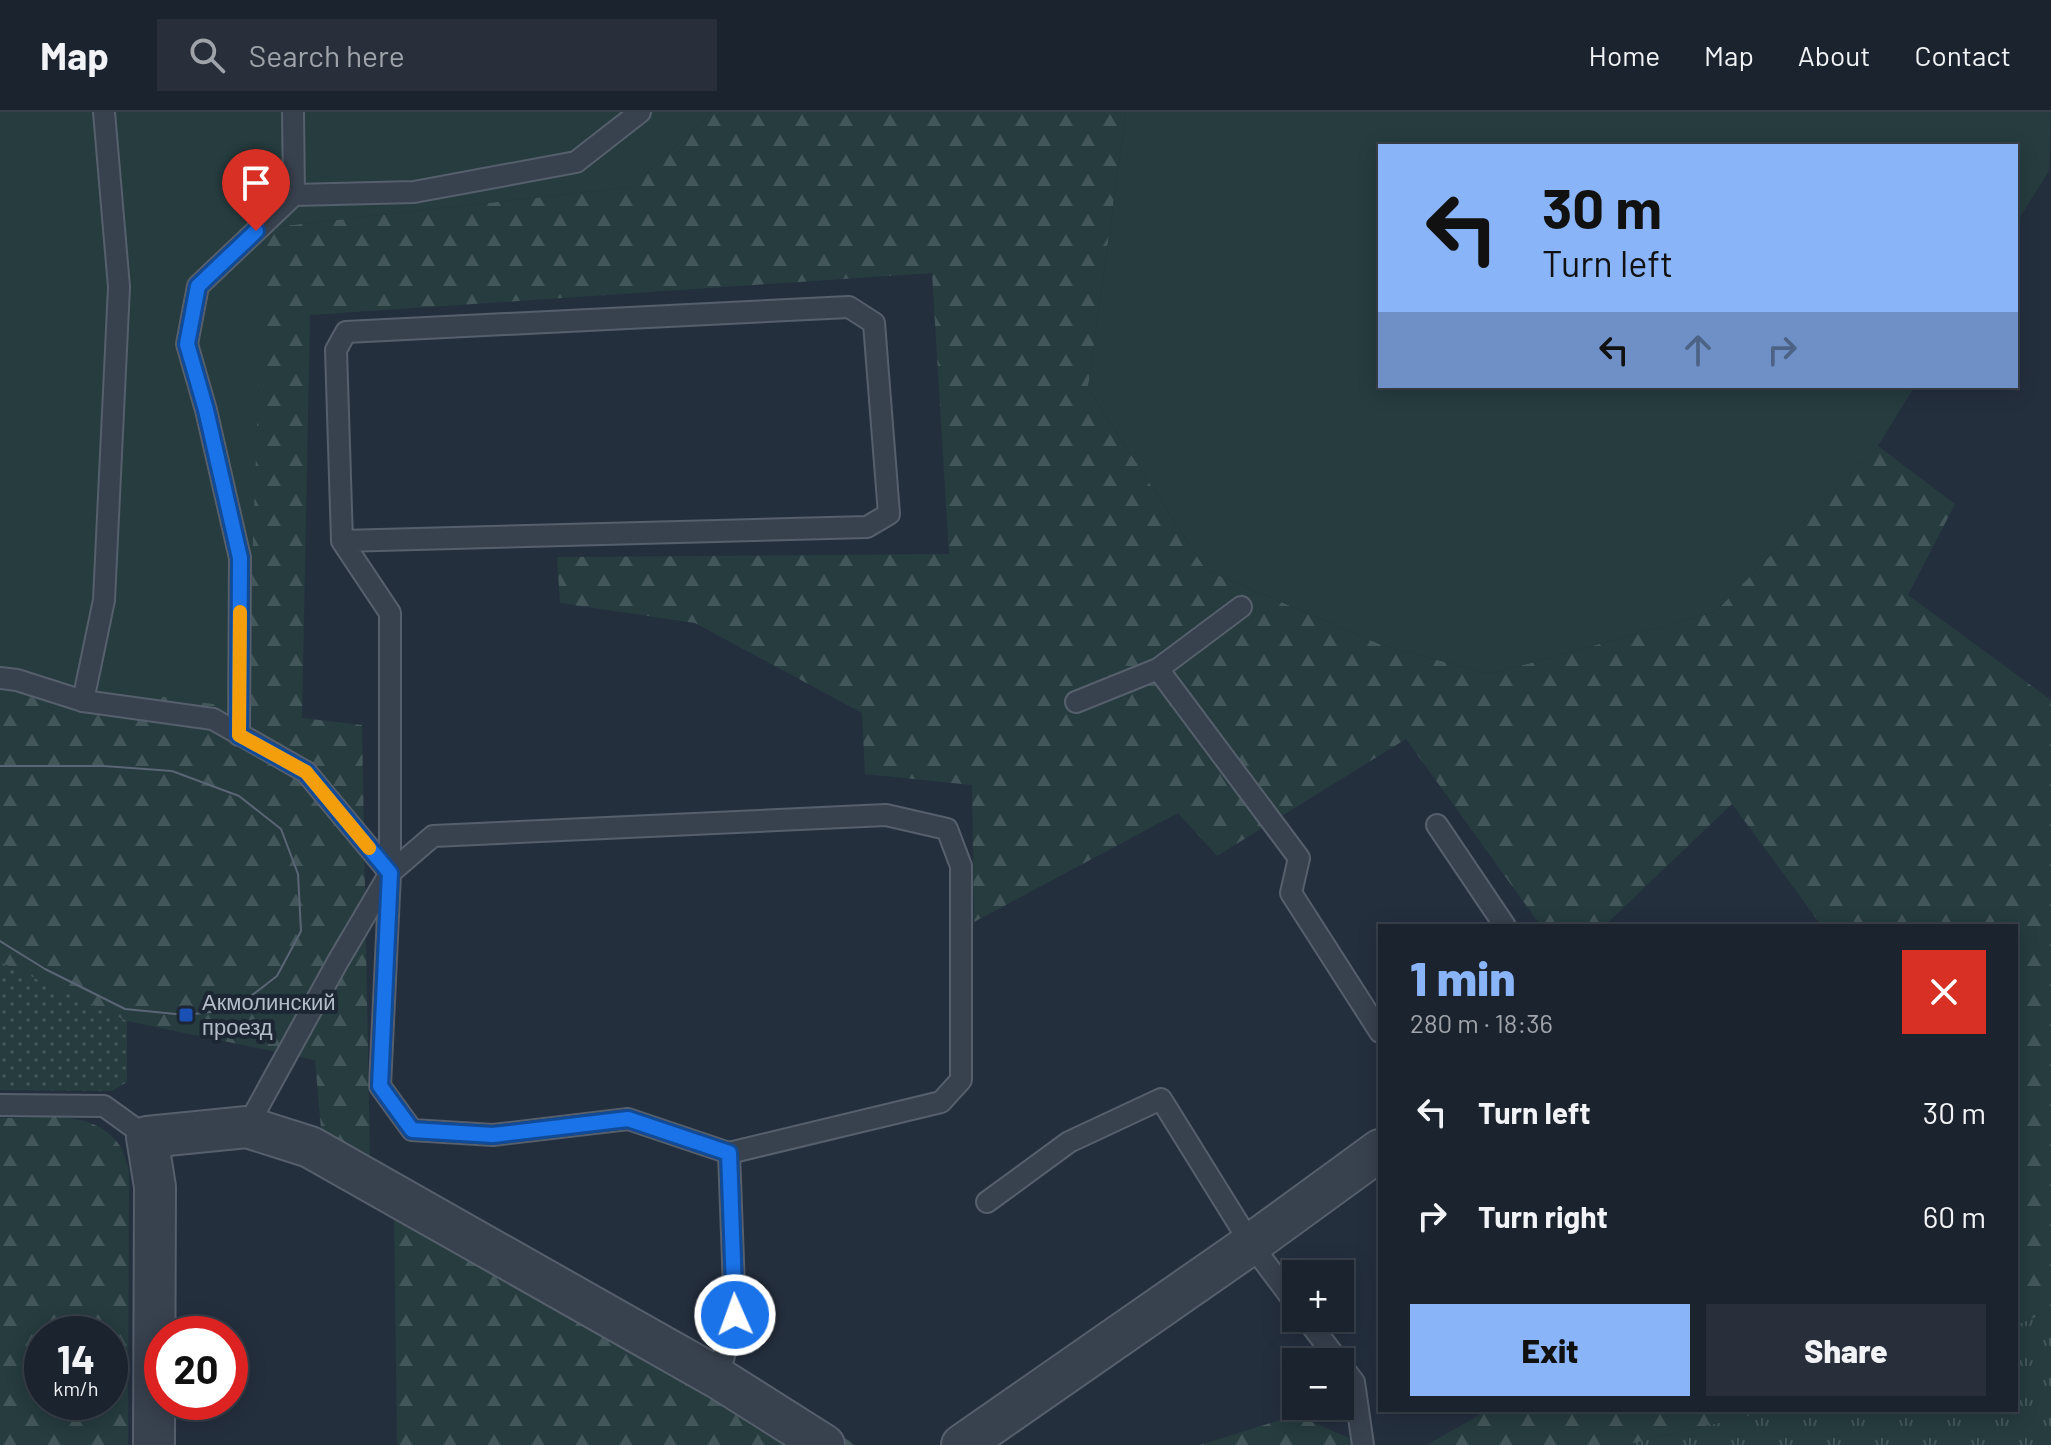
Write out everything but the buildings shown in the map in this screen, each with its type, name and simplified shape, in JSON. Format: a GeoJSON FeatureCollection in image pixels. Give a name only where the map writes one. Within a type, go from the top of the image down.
{"type":"FeatureCollection","features":[{"type":"Feature","properties":{"kind":"street"},"geometry":{"type":"LineString","coordinates":[[154,1445],[155,1187],[147,1137],[247,1127],[310,1147],[718,1378],[824,1445]]}},
{"type":"Feature","properties":{"kind":"street"},"geometry":{"type":"LineString","coordinates":[[962,1445],[1378,1151]]}},
{"type":"Feature","properties":{"kind":"lane"},"geometry":{"type":"LineString","coordinates":[[83,701],[104,600],[119,287],[104,112]]}},
{"type":"Feature","properties":{"kind":"lane"},"geometry":{"type":"LineString","coordinates":[[293,112],[294,195]]}},
{"type":"Feature","properties":{"kind":"lane"},"geometry":{"type":"LineString","coordinates":[[239,735],[240,558],[206,410],[187,344],[198,286],[294,195],[414,192],[576,162],[640,112]]}},
{"type":"Feature","properties":{"kind":"lane"},"geometry":{"type":"LineString","coordinates":[[247,1127],[390,873],[433,836],[886,815],[947,829],[961,866],[961,1080],[941,1102],[729,1153],[628,1119],[493,1135],[412,1130],[380,1086],[390,873],[390,613],[342,541],[336,350],[346,332],[849,307],[874,323],[889,514],[867,527],[342,541]]}},
{"type":"Feature","properties":{"kind":"lane"},"geometry":{"type":"LineString","coordinates":[[1076,702],[1158,669],[1241,607]]}},
{"type":"Feature","properties":{"kind":"lane"},"geometry":{"type":"LineString","coordinates":[[1158,669],[1299,858],[1291,893],[1378,1029]]}},
{"type":"Feature","properties":{"kind":"lane"},"geometry":{"type":"LineString","coordinates":[[0,678],[17,680],[83,701],[213,719],[306,772],[390,873]]}},
{"type":"Feature","properties":{"kind":"lane"},"geometry":{"type":"LineString","coordinates":[[1437,825],[1504,924]]}},
{"type":"Feature","properties":{"kind":"lane"},"geometry":{"type":"LineString","coordinates":[[987,1202],[1069,1142],[1161,1099],[1251,1244],[1282,1285]]}},
{"type":"Feature","properties":{"kind":"lane"},"geometry":{"type":"LineString","coordinates":[[0,1105],[104,1106],[147,1137]]}},
{"type":"Feature","properties":{"kind":"lane"},"geometry":{"type":"LineString","coordinates":[[718,1378],[735,1315],[729,1153]]}},
{"type":"Feature","properties":{"kind":"lane"},"geometry":{"type":"LineString","coordinates":[[1354,1382],[1363,1445]]}},
{"type":"Feature","properties":{"kind":"green space"},"geometry":{"type":"Polygon","coordinates":[[[0,112],[712,112],[632,187],[264,228],[247,709],[0,673],[0,112]]]}},
{"type":"Feature","properties":{"kind":"green space"},"geometry":{"type":"Polygon","coordinates":[[[712,112],[1126,112],[1088,388],[1206,570],[1382,645],[1490,674],[1715,612],[1878,446],[1955,504],[1908,595],[2051,700],[2051,1311],[2018,1324],[2018,924],[1821,924],[1732,804],[1606,924],[1540,924],[1406,739],[1217,856],[1178,813],[974,922],[972,785],[865,774],[862,713],[695,623],[560,603],[557,557],[949,554],[932,273],[310,315],[302,718],[362,725],[370,1163],[321,1129],[315,1060],[127,1021],[0,962],[0,673],[264,228],[632,187],[712,112]]]}},
{"type":"Feature","properties":{"kind":"green space"},"geometry":{"type":"Polygon","coordinates":[[[1126,112],[2051,112],[2049,171],[2018,221],[2018,144],[1378,144],[1378,388],[1914,388],[1878,446],[1715,612],[1490,674],[1382,645],[1206,570],[1088,388],[1126,112]]]}},
{"type":"Feature","properties":{"kind":"green space"},"geometry":{"type":"Polygon","coordinates":[[[0,962],[127,1021],[127,1082],[112,1091],[0,1090],[0,962]]]}},
{"type":"Feature","properties":{"kind":"green space"},"geometry":{"type":"Polygon","coordinates":[[[0,1118],[79,1119],[106,1131],[123,1152],[129,1170],[128,1445],[0,1445],[0,1118]]]}},
{"type":"Feature","properties":{"kind":"green space"},"geometry":{"type":"Polygon","coordinates":[[[394,1203],[760,1386],[856,1445],[397,1445],[394,1203]]]}},
{"type":"Feature","properties":{"kind":"green space"},"geometry":{"type":"Polygon","coordinates":[[[2051,1311],[2051,1445],[1625,1445],[1765,1412],[2018,1412],[2018,1324],[2051,1311]]]}},
{"type":"Feature","properties":{"kind":"green space"},"geometry":{"type":"Polygon","coordinates":[[[1485,1412],[1765,1412],[1625,1445],[1427,1445],[1485,1412]]]}},
{"type":"Feature","properties":{"kind":"green space"},"geometry":{"type":"Polygon","coordinates":[[[1282,1419],[1308,1420],[1365,1445],[1200,1445],[1282,1419]]]}},
{"type":"Feature","properties":{"kind":"tram line"},"geometry":{"type":"LineString","coordinates":[[0,766],[104,766],[172,771],[239,796],[281,829],[298,874],[301,931],[277,976],[234,1009],[186,1015],[125,1009],[45,969],[0,941]]}},
{"type":"Feature","properties":{"kind":"slow traffic"},"geometry":{"type":"LineString","coordinates":[[240,612],[239,735],[306,772],[369,848]]}},
{"type":"Feature","properties":{"kind":"place","name":"Акмолинский проезд"},"geometry":{"type":"Point","coordinates":[186,1015]}},
{"type":"Feature","properties":{"kind":"route"},"geometry":{"type":"LineString","coordinates":[[256,231],[198,286],[187,344],[206,410],[240,558],[239,735],[306,772],[390,873],[380,1086],[412,1130],[493,1135],[628,1119],[729,1153],[735,1315]]}}]}
